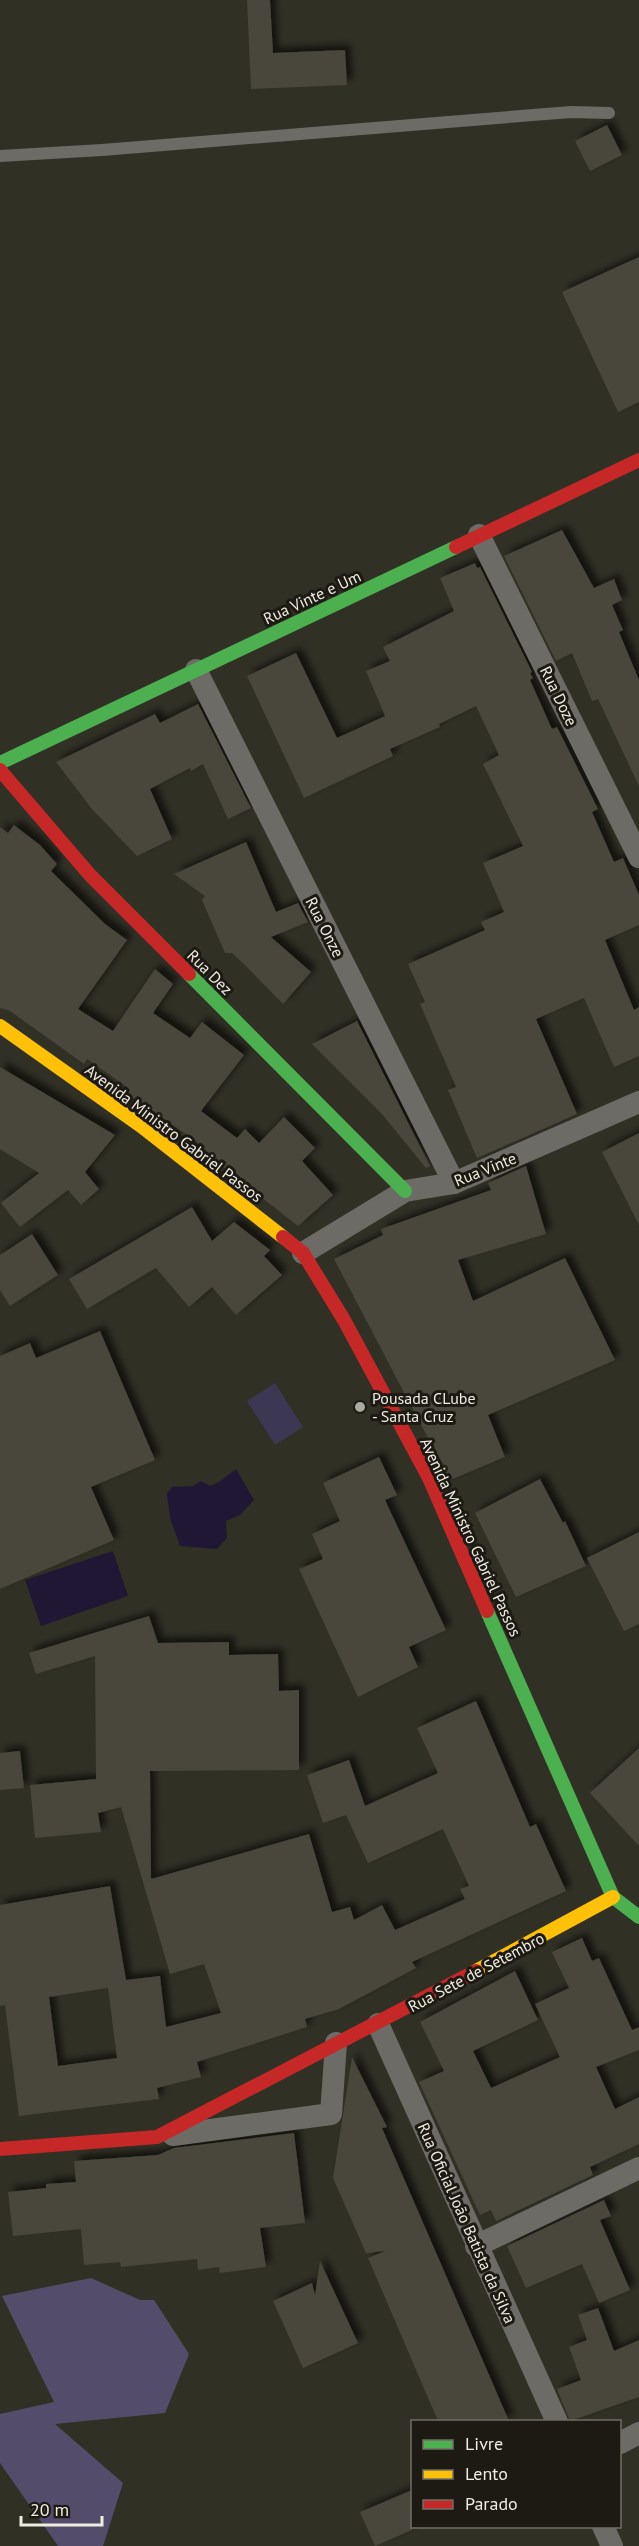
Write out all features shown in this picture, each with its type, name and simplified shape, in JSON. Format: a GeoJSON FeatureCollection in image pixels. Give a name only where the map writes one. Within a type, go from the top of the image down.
{"type":"FeatureCollection","features":[{"type":"Feature","properties":{"kind":"street","name":"Rua Vinte e Um"},"geometry":{"type":"LineString","coordinates":[[0,763],[639,460]]}},
{"type":"Feature","properties":{"kind":"street","name":"Rua Doze"},"geometry":{"type":"LineString","coordinates":[[479,535],[639,857]]}},
{"type":"Feature","properties":{"kind":"street","name":"Rua Onze"},"geometry":{"type":"LineString","coordinates":[[196,670],[454,1183]]}},
{"type":"Feature","properties":{"kind":"street","name":"Rua Dez"},"geometry":{"type":"LineString","coordinates":[[0,770],[90,874],[405,1191]]}},
{"type":"Feature","properties":{"kind":"street","name":"Avenida Ministro Gabriel Passos"},"geometry":{"type":"LineString","coordinates":[[0,1026],[141,1126],[303,1253],[344,1320],[429,1479],[613,1898]]}},
{"type":"Feature","properties":{"kind":"street","name":"Rua Vinte"},"geometry":{"type":"LineString","coordinates":[[303,1253],[405,1191],[454,1183],[639,1102]]}},
{"type":"Feature","properties":{"kind":"street"},"geometry":{"type":"LineString","coordinates":[[613,1898],[639,1917]]}},
{"type":"Feature","properties":{"kind":"street","name":"Rua Sete de Setembro"},"geometry":{"type":"LineString","coordinates":[[157,2137],[336,2043],[378,2024],[613,1898]]}},
{"type":"Feature","properties":{"kind":"street","name":"Rua Oficial João Batista da Silva"},"geometry":{"type":"LineString","coordinates":[[378,2024],[476,2246],[557,2420]]}},
{"type":"Feature","properties":{"kind":"street","name":"Rua Sete de Setembro"},"geometry":{"type":"LineString","coordinates":[[0,2148],[157,2137],[331,2114],[336,2043]]}},
{"type":"Feature","properties":{"kind":"street"},"geometry":{"type":"LineString","coordinates":[[476,2246],[639,2168]]}},
{"type":"Feature","properties":{"kind":"street"},"geometry":{"type":"LineString","coordinates":[[621,2442],[639,2433]]}},
{"type":"Feature","properties":{"kind":"street"},"geometry":{"type":"LineString","coordinates":[[604,2528],[612,2546]]}},
{"type":"Feature","properties":{"kind":"lane"},"geometry":{"type":"LineString","coordinates":[[0,156],[102,150],[571,112],[609,113]]}},
{"type":"Feature","properties":{"kind":"shaded area"},"geometry":{"type":"Polygon","coordinates":[[[275,1383],[303,1427],[275,1445],[247,1401],[275,1383]]]}},
{"type":"Feature","properties":{"kind":"shaded area"},"geometry":{"type":"Polygon","coordinates":[[[236,1469],[254,1500],[240,1515],[226,1521],[227,1538],[217,1549],[180,1546],[170,1518],[167,1494],[172,1487],[193,1486],[201,1481],[210,1486],[236,1469]]]}},
{"type":"Feature","properties":{"kind":"shaded area"},"geometry":{"type":"Polygon","coordinates":[[[113,1551],[128,1596],[41,1626],[25,1580],[113,1551]]]}},
{"type":"Feature","properties":{"kind":"shaded area"},"geometry":{"type":"Polygon","coordinates":[[[91,2278],[140,2300],[154,2300],[189,2354],[165,2413],[55,2424],[123,2483],[103,2546],[58,2546],[0,2463],[0,2414],[54,2402],[2,2296],[91,2278]]]}},
{"type":"Feature","properties":{"kind":"building"},"geometry":{"type":"Polygon","coordinates":[[[247,0],[270,0],[273,53],[345,50],[347,85],[251,89],[247,0]]]}},
{"type":"Feature","properties":{"kind":"building"},"geometry":{"type":"Polygon","coordinates":[[[607,125],[622,155],[590,171],[575,141],[607,125]]]}},
{"type":"Feature","properties":{"kind":"building"},"geometry":{"type":"Polygon","coordinates":[[[639,257],[639,402],[618,412],[562,292],[639,257]]]}},
{"type":"Feature","properties":{"kind":"building"},"geometry":{"type":"Polygon","coordinates":[[[562,530],[594,588],[614,579],[622,600],[612,605],[623,630],[619,632],[639,680],[639,786],[598,699],[592,701],[572,653],[556,661],[504,556],[562,530]]]}},
{"type":"Feature","properties":{"kind":"building"},"geometry":{"type":"Polygon","coordinates":[[[475,563],[477,568],[480,567],[532,672],[530,673],[533,678],[530,680],[552,729],[557,727],[598,809],[592,812],[614,862],[623,858],[639,895],[639,925],[605,940],[634,1010],[639,1007],[639,1056],[614,1067],[584,998],[536,1019],[577,1114],[477,1158],[448,1090],[456,1087],[420,1004],[425,1002],[408,964],[485,930],[481,922],[504,912],[483,863],[523,846],[483,764],[499,755],[476,706],[439,724],[440,727],[390,749],[393,756],[304,798],[247,676],[296,653],[337,738],[385,716],[366,671],[390,661],[383,647],[454,611],[440,578],[475,563]]]}},
{"type":"Feature","properties":{"kind":"building"},"geometry":{"type":"Polygon","coordinates":[[[198,704],[251,808],[228,819],[203,764],[191,771],[190,768],[150,789],[172,839],[137,856],[92,809],[56,762],[155,714],[160,723],[198,704]]]}},
{"type":"Feature","properties":{"kind":"building"},"geometry":{"type":"Polygon","coordinates":[[[14,825],[40,845],[57,864],[51,871],[105,924],[127,940],[78,1009],[113,1031],[155,969],[173,984],[153,1013],[190,1038],[202,1022],[244,1055],[201,1111],[237,1138],[245,1129],[259,1143],[284,1117],[315,1148],[302,1161],[333,1195],[298,1226],[224,1168],[196,1141],[123,1091],[127,1087],[87,1059],[84,1064],[10,1011],[0,1008],[0,827],[8,833],[14,825]]]}},
{"type":"Feature","properties":{"kind":"building"},"geometry":{"type":"Polygon","coordinates":[[[246,842],[276,912],[298,903],[308,922],[271,937],[311,972],[283,1004],[232,953],[225,953],[202,900],[205,896],[174,874],[246,842]]]}},
{"type":"Feature","properties":{"kind":"building"},"geometry":{"type":"Polygon","coordinates":[[[357,1021],[430,1166],[426,1168],[381,1113],[312,1044],[357,1021]]]}},
{"type":"Feature","properties":{"kind":"building"},"geometry":{"type":"Polygon","coordinates":[[[0,1067],[115,1135],[85,1172],[99,1189],[81,1205],[68,1190],[20,1227],[1,1203],[39,1173],[0,1149],[0,1067]]]}},
{"type":"Feature","properties":{"kind":"building"},"geometry":{"type":"Polygon","coordinates":[[[639,1133],[639,1225],[602,1152],[639,1133]]]}},
{"type":"Feature","properties":{"kind":"building"},"geometry":{"type":"Polygon","coordinates":[[[526,1166],[546,1234],[458,1260],[473,1301],[565,1258],[615,1360],[488,1415],[505,1457],[450,1480],[334,1259],[383,1235],[381,1229],[491,1190],[488,1183],[526,1166]]]}},
{"type":"Feature","properties":{"kind":"building"},"geometry":{"type":"Polygon","coordinates":[[[192,1207],[212,1241],[234,1222],[270,1250],[264,1256],[282,1275],[236,1315],[212,1287],[189,1307],[156,1268],[87,1309],[69,1279],[192,1207]]]}},
{"type":"Feature","properties":{"kind":"building"},"geometry":{"type":"Polygon","coordinates":[[[32,1234],[58,1275],[10,1306],[0,1290],[0,1255],[32,1234]]]}},
{"type":"Feature","properties":{"kind":"building"},"geometry":{"type":"Polygon","coordinates":[[[100,1331],[155,1460],[91,1487],[114,1540],[0,1589],[0,1356],[30,1343],[36,1358],[100,1331]]]}},
{"type":"Feature","properties":{"kind":"building"},"geometry":{"type":"Polygon","coordinates":[[[379,1457],[397,1495],[385,1500],[446,1630],[409,1647],[418,1667],[358,1697],[299,1569],[323,1559],[312,1534],[340,1521],[323,1483],[379,1457]]]}},
{"type":"Feature","properties":{"kind":"building"},"geometry":{"type":"Polygon","coordinates":[[[540,1479],[563,1523],[565,1521],[586,1566],[516,1597],[475,1513],[540,1479]]]}},
{"type":"Feature","properties":{"kind":"building"},"geometry":{"type":"Polygon","coordinates":[[[639,1532],[639,1624],[624,1631],[587,1558],[639,1532]]]}},
{"type":"Feature","properties":{"kind":"building"},"geometry":{"type":"Polygon","coordinates":[[[149,1616],[158,1643],[229,1642],[229,1655],[278,1654],[279,1691],[299,1690],[299,1770],[150,1771],[151,1879],[309,1834],[332,1912],[350,1907],[354,1920],[382,1905],[395,1930],[465,1899],[460,1889],[469,1886],[443,1829],[368,1863],[346,1815],[323,1823],[307,1775],[349,1760],[365,1806],[438,1773],[417,1728],[476,1701],[530,1827],[536,1824],[566,1891],[412,1962],[416,1968],[339,2009],[305,2019],[307,2027],[197,2062],[201,2077],[157,2088],[159,2099],[19,2116],[5,2005],[0,2006],[0,1905],[110,1886],[126,1980],[160,1976],[166,2027],[221,2013],[204,1964],[170,1974],[121,1807],[98,1813],[101,1832],[35,1838],[30,1785],[96,1779],[95,1656],[36,1674],[29,1653],[149,1616]],[[108,1988],[49,1997],[58,2066],[117,2058],[108,1988]]]}},
{"type":"Feature","properties":{"kind":"building"},"geometry":{"type":"Polygon","coordinates":[[[639,1748],[639,1846],[590,1793],[639,1748]]]}},
{"type":"Feature","properties":{"kind":"building"},"geometry":{"type":"Polygon","coordinates":[[[20,1751],[24,1788],[0,1790],[0,1753],[20,1751]]]}},
{"type":"Feature","properties":{"kind":"building"},"geometry":{"type":"Polygon","coordinates":[[[582,1938],[592,1961],[599,1958],[632,2030],[639,2027],[639,2050],[596,2067],[615,2109],[639,2097],[639,2144],[590,2167],[593,2175],[496,2221],[491,2210],[480,2215],[419,2082],[444,2071],[420,2022],[515,1971],[538,2020],[473,2051],[491,2088],[560,2057],[535,2004],[569,1988],[552,1952],[582,1938]]]}},
{"type":"Feature","properties":{"kind":"building"},"geometry":{"type":"Polygon","coordinates":[[[352,2057],[387,2127],[382,2128],[509,2420],[438,2420],[368,2258],[385,2251],[366,2253],[333,2178],[352,2057]]]}},
{"type":"Feature","properties":{"kind":"building"},"geometry":{"type":"Polygon","coordinates":[[[294,2133],[305,2223],[260,2228],[266,2267],[220,2273],[219,2267],[198,2270],[197,2259],[121,2267],[120,2262],[84,2265],[81,2229],[13,2236],[8,2192],[46,2188],[46,2184],[76,2182],[74,2161],[158,2155],[174,2148],[294,2133]]]}},
{"type":"Feature","properties":{"kind":"building"},"geometry":{"type":"Polygon","coordinates":[[[604,2200],[611,2216],[600,2220],[630,2290],[599,2303],[582,2264],[526,2288],[507,2246],[604,2200]]]}},
{"type":"Feature","properties":{"kind":"building"},"geometry":{"type":"Polygon","coordinates":[[[320,2261],[358,2343],[303,2368],[273,2301],[312,2283],[315,2295],[320,2261]]]}},
{"type":"Feature","properties":{"kind":"building"},"geometry":{"type":"Polygon","coordinates":[[[598,2308],[614,2351],[639,2340],[639,2397],[570,2420],[557,2389],[581,2380],[569,2347],[587,2340],[578,2315],[598,2308]]]}},
{"type":"Feature","properties":{"kind":"building"},"geometry":{"type":"Polygon","coordinates":[[[411,2490],[412,2530],[375,2546],[360,2512],[411,2490]]]}},
{"type":"Feature","properties":{"kind":"traffic: fast"},"geometry":{"type":"LineString","coordinates":[[0,763],[456,547]]}},
{"type":"Feature","properties":{"kind":"traffic: fast"},"geometry":{"type":"LineString","coordinates":[[189,974],[405,1191]]}},
{"type":"Feature","properties":{"kind":"traffic: fast"},"geometry":{"type":"LineString","coordinates":[[487,1611],[613,1897],[639,1917]]}},
{"type":"Feature","properties":{"kind":"traffic: slow"},"geometry":{"type":"LineString","coordinates":[[0,1026],[141,1126],[283,1237]]}},
{"type":"Feature","properties":{"kind":"traffic: slow"},"geometry":{"type":"LineString","coordinates":[[476,1971],[613,1897]]}},
{"type":"Feature","properties":{"kind":"traffic: jam"},"geometry":{"type":"LineString","coordinates":[[456,547],[639,460]]}},
{"type":"Feature","properties":{"kind":"traffic: jam"},"geometry":{"type":"LineString","coordinates":[[0,770],[90,875],[189,974]]}},
{"type":"Feature","properties":{"kind":"traffic: jam"},"geometry":{"type":"LineString","coordinates":[[283,1237],[303,1253],[344,1320],[429,1478],[487,1611]]}},
{"type":"Feature","properties":{"kind":"traffic: jam"},"geometry":{"type":"LineString","coordinates":[[0,2149],[157,2137],[476,1971]]}},
{"type":"Feature","properties":{"kind":"place","name":"Pousada CLube - Santa Cruz"},"geometry":{"type":"Point","coordinates":[360,1407]}}]}
